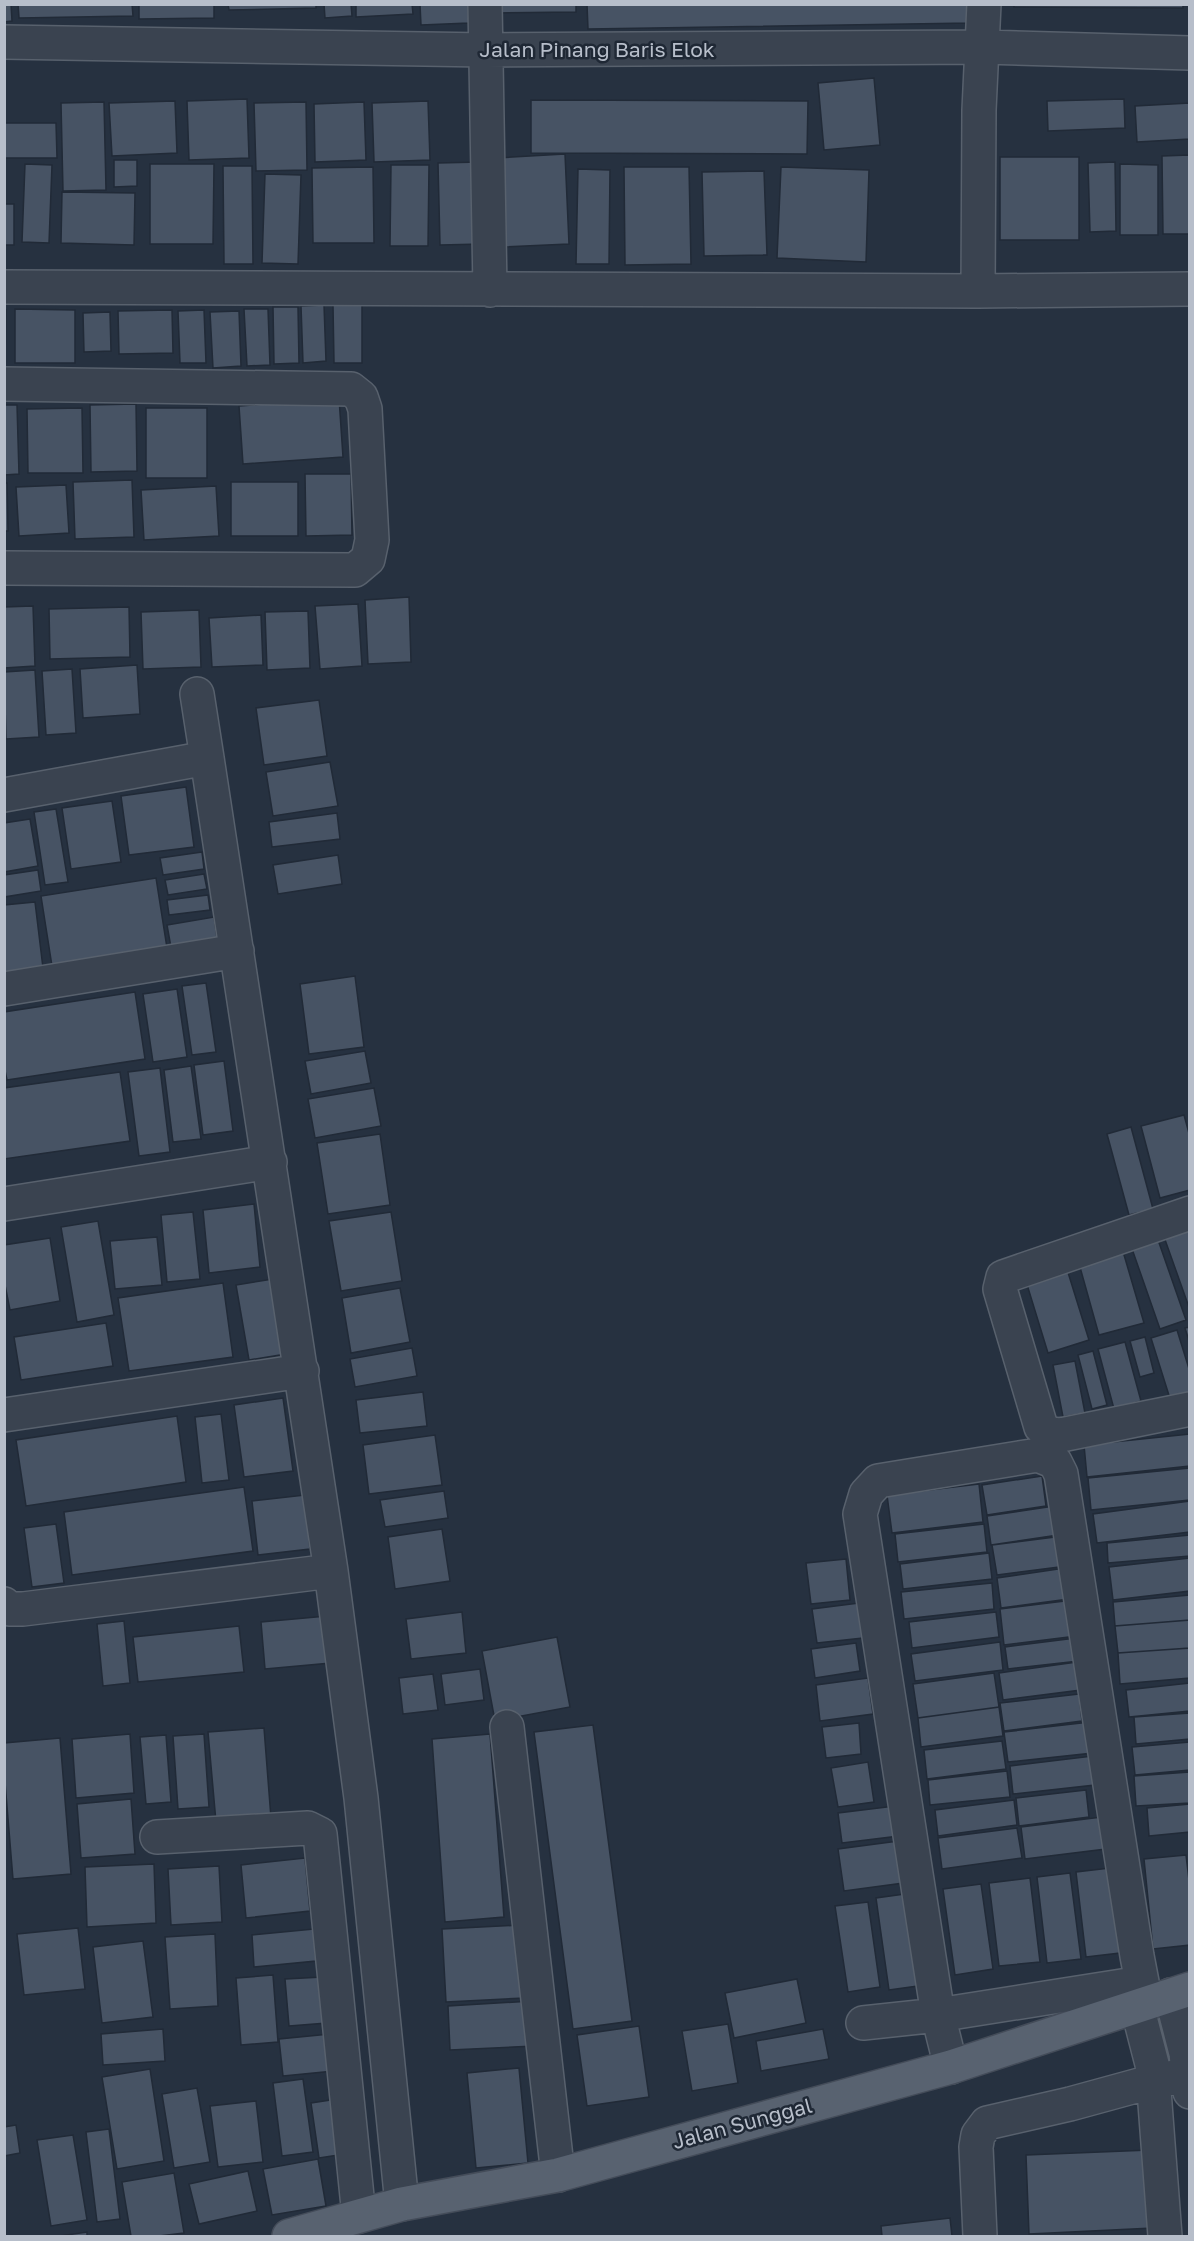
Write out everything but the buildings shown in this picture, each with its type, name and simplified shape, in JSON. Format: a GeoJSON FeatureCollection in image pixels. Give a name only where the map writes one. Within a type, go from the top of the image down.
{"type":"FeatureCollection","features":[{"type":"Feature","properties":{"kind":"main road","name":"Jalan Sunggal"},"geometry":{"type":"LineString","coordinates":[[289,2236],[402,2204],[558,2175],[951,2067],[1157,1995]]}},
{"type":"Feature","properties":{"kind":"street"},"geometry":{"type":"LineString","coordinates":[[485,4],[490,290]]}},
{"type":"Feature","properties":{"kind":"street"},"geometry":{"type":"LineString","coordinates":[[978,291],[979,110],[984,4]]}},
{"type":"Feature","properties":{"kind":"street","name":"Jalan Pinang Baris Elok"},"geometry":{"type":"LineString","coordinates":[[4,42],[486,50],[983,47],[1190,53]]}},
{"type":"Feature","properties":{"kind":"street"},"geometry":{"type":"LineString","coordinates":[[4,287],[978,291],[1190,289]]}},
{"type":"Feature","properties":{"kind":"street"},"geometry":{"type":"LineString","coordinates":[[4,384],[351,389],[361,397],[365,409],[372,540],[368,559],[355,570],[4,568]]}},
{"type":"Feature","properties":{"kind":"street"},"geometry":{"type":"LineString","coordinates":[[197,694],[331,1571],[362,1809],[402,2204]]}},
{"type":"Feature","properties":{"kind":"street"},"geometry":{"type":"LineString","coordinates":[[4,795],[207,758]]}},
{"type":"Feature","properties":{"kind":"street"},"geometry":{"type":"LineString","coordinates":[[4,989],[237,951]]}},
{"type":"Feature","properties":{"kind":"street"},"geometry":{"type":"LineString","coordinates":[[4,1204],[270,1162]]}},
{"type":"Feature","properties":{"kind":"street"},"geometry":{"type":"LineString","coordinates":[[1190,1213],[1003,1277],[999,1289],[1041,1427],[1050,1434],[1061,1436],[1190,1409]]}},
{"type":"Feature","properties":{"kind":"street"},"geometry":{"type":"LineString","coordinates":[[4,1415],[302,1371]]}},
{"type":"Feature","properties":{"kind":"street"},"geometry":{"type":"LineString","coordinates":[[951,2067],[938,2014],[860,1514],[866,1494],[878,1481],[1038,1455],[1055,1462],[1061,1474],[1157,1995],[1152,2064],[1165,2236]]}},
{"type":"Feature","properties":{"kind":"street"},"geometry":{"type":"LineString","coordinates":[[4,1604],[9,1609],[23,1609],[331,1571]]}},
{"type":"Feature","properties":{"kind":"street"},"geometry":{"type":"LineString","coordinates":[[507,1727],[558,2175]]}},
{"type":"Feature","properties":{"kind":"street"},"geometry":{"type":"LineString","coordinates":[[156,1838],[308,1828],[320,1834],[358,2216]]}},
{"type":"Feature","properties":{"kind":"street"},"geometry":{"type":"LineString","coordinates":[[863,2023],[938,2014],[1157,1995]]}},
{"type":"Feature","properties":{"kind":"street"},"geometry":{"type":"LineString","coordinates":[[980,2236],[976,2147],[978,2135],[987,2123],[1070,2104],[1154,2081],[1189,2080],[1184,2041],[1157,1995]]}}]}
